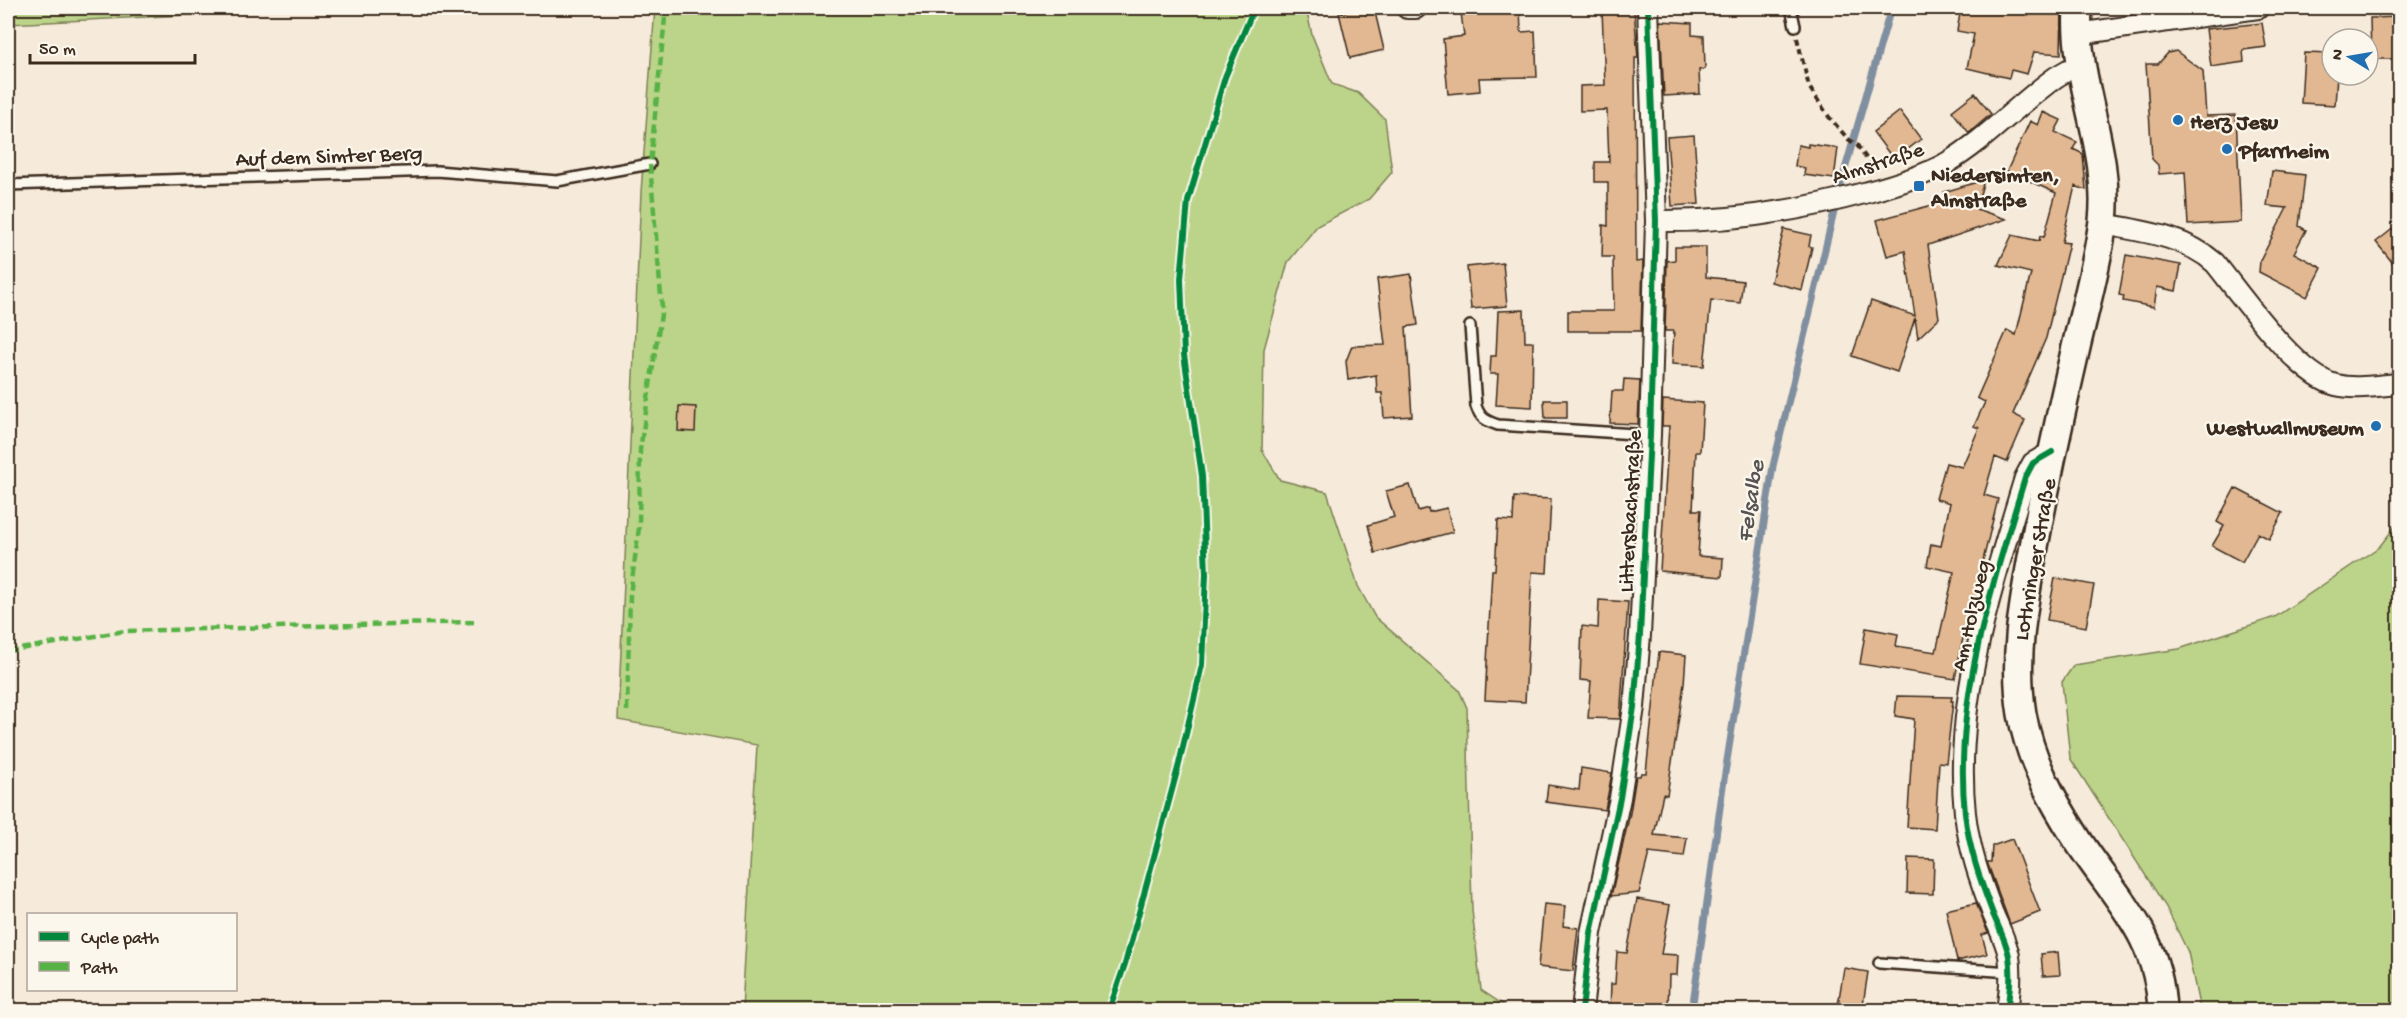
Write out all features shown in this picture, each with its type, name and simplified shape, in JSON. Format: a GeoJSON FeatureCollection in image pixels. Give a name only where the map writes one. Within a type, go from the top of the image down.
{"type":"FeatureCollection","features":[{"type":"Feature","properties":{"kind":"main road","name":"Lothringer Straße"},"geometry":{"type":"LineString","coordinates":[[2078,21],[2081,66],[2103,175],[2105,201],[2103,224],[2052,452],[2024,597],[2018,648],[2023,716],[2031,747],[2047,789],[2078,841],[2135,922],[2152,954],[2161,990],[2162,1011]]}},
{"type":"Feature","properties":{"kind":"street"},"geometry":{"type":"LineString","coordinates":[[1407,8],[1416,8]]}},
{"type":"Feature","properties":{"kind":"street","name":"Littersbachstraße"},"geometry":{"type":"LineString","coordinates":[[1582,1011],[1591,933],[1620,798],[1634,707],[1641,635],[1656,221],[1648,8]]}},
{"type":"Feature","properties":{"kind":"street"},"geometry":{"type":"LineString","coordinates":[[2078,21],[2258,8]]}},
{"type":"Feature","properties":{"kind":"street","name":"Almstraße"},"geometry":{"type":"LineString","coordinates":[[1656,221],[1704,221],[1740,217],[1825,203],[1886,187],[1943,165],[1989,132],[2056,77],[2081,66]]}},
{"type":"Feature","properties":{"kind":"street"},"geometry":{"type":"LineString","coordinates":[[2103,224],[2185,243],[2203,253],[2215,263],[2292,357],[2323,382],[2350,388],[2400,384]]}},
{"type":"Feature","properties":{"kind":"street","name":"Am Holzweg"},"geometry":{"type":"LineString","coordinates":[[2007,1011],[2011,972],[2006,943],[1976,871],[1969,842],[1963,784],[1965,738],[1971,686],[1994,579],[2025,478],[2033,463],[2052,452]]}},
{"type":"Feature","properties":{"kind":"lane"},"geometry":{"type":"LineString","coordinates":[[1791,8],[1795,26]]}},
{"type":"Feature","properties":{"kind":"lane","name":"Auf dem Simter Berg"},"geometry":{"type":"LineString","coordinates":[[8,185],[437,171],[557,181],[650,164]]}},
{"type":"Feature","properties":{"kind":"lane"},"geometry":{"type":"LineString","coordinates":[[1470,326],[1476,405],[1479,415],[1486,421],[1498,424],[1650,435]]}},
{"type":"Feature","properties":{"kind":"lane"},"geometry":{"type":"LineString","coordinates":[[1879,963],[2011,972]]}},
{"type":"Feature","properties":{"kind":"path"},"geometry":{"type":"LineString","coordinates":[[1795,26],[1809,87],[1828,117],[1848,139],[1857,145],[1886,187]]}},
{"type":"Feature","properties":{"kind":"green space"},"geometry":{"type":"Polygon","coordinates":[[[8,8],[245,8],[245,12],[8,24],[8,8]]]}},
{"type":"Feature","properties":{"kind":"green space"},"geometry":{"type":"Polygon","coordinates":[[[655,8],[1306,8],[1312,35],[1332,84],[1358,93],[1385,119],[1392,172],[1369,199],[1317,226],[1288,262],[1264,349],[1262,450],[1280,480],[1327,492],[1358,586],[1375,617],[1459,690],[1467,708],[1472,910],[1481,990],[1511,1010],[742,1010],[757,745],[618,720],[641,192],[655,8]]]}},
{"type":"Feature","properties":{"kind":"green space"},"geometry":{"type":"Polygon","coordinates":[[[2399,522],[2399,1010],[2200,1010],[2188,952],[2166,907],[2070,758],[2062,682],[2074,665],[2179,649],[2275,617],[2379,547],[2399,522]]]}},
{"type":"Feature","properties":{"kind":"building"},"geometry":{"type":"Polygon","coordinates":[[[1374,8],[1384,50],[1350,58],[1339,13],[1374,8]]]}},
{"type":"Feature","properties":{"kind":"building"},"geometry":{"type":"Polygon","coordinates":[[[1493,8],[1520,8],[1521,32],[1535,31],[1537,77],[1479,78],[1480,91],[1448,94],[1443,39],[1464,36],[1461,13],[1493,8]]]}},
{"type":"Feature","properties":{"kind":"building"},"geometry":{"type":"Polygon","coordinates":[[[1961,8],[1994,8],[2017,12],[2018,8],[2062,8],[2061,54],[2034,52],[2027,74],[2011,70],[2009,78],[1967,68],[1974,34],[1957,31],[1961,8]]]}},
{"type":"Feature","properties":{"kind":"building"},"geometry":{"type":"Polygon","coordinates":[[[1634,9],[1638,58],[1635,58],[1636,262],[1643,261],[1641,331],[1568,331],[1568,311],[1614,311],[1613,257],[1602,257],[1603,225],[1608,226],[1608,182],[1595,182],[1595,162],[1609,162],[1607,110],[1580,111],[1580,86],[1605,85],[1602,10],[1634,9]]]}},
{"type":"Feature","properties":{"kind":"building"},"geometry":{"type":"Polygon","coordinates":[[[2400,17],[2400,59],[2380,59],[2380,27],[2370,27],[2370,18],[2400,17]]]}},
{"type":"Feature","properties":{"kind":"building"},"geometry":{"type":"Polygon","coordinates":[[[1660,21],[1692,23],[1692,35],[1704,36],[1705,69],[1699,70],[1700,94],[1664,96],[1660,21]]]}},
{"type":"Feature","properties":{"kind":"building"},"geometry":{"type":"Polygon","coordinates":[[[2262,23],[2266,47],[2243,50],[2244,62],[2211,67],[2206,29],[2262,23]]]}},
{"type":"Feature","properties":{"kind":"building"},"geometry":{"type":"Polygon","coordinates":[[[2176,51],[2203,71],[2206,116],[2236,115],[2241,222],[2188,225],[2185,172],[2159,174],[2158,165],[2152,159],[2146,64],[2158,64],[2168,53],[2176,51]]]}},
{"type":"Feature","properties":{"kind":"building"},"geometry":{"type":"Polygon","coordinates":[[[2304,53],[2320,54],[2320,87],[2336,87],[2335,105],[2301,103],[2304,53]]]}},
{"type":"Feature","properties":{"kind":"building"},"geometry":{"type":"Polygon","coordinates":[[[1975,93],[1991,114],[1969,133],[1952,111],[1975,93]]]}},
{"type":"Feature","properties":{"kind":"building"},"geometry":{"type":"Polygon","coordinates":[[[1900,111],[1921,139],[1894,160],[1873,132],[1900,111]]]}},
{"type":"Feature","properties":{"kind":"building"},"geometry":{"type":"Polygon","coordinates":[[[2043,112],[2061,120],[2055,132],[2077,142],[2073,149],[2083,154],[2086,190],[2075,186],[2062,242],[2069,243],[2046,338],[2013,414],[2025,420],[2007,462],[1995,457],[1984,495],[1998,499],[1967,639],[1963,638],[1955,679],[1860,664],[1866,628],[1898,634],[1896,646],[1936,652],[1954,572],[1927,566],[1931,544],[1941,546],[1950,503],[1936,499],[1946,463],[1962,467],[1979,428],[1974,426],[1985,402],[1977,398],[2007,330],[2016,335],[2031,273],[1998,265],[2012,235],[2039,241],[2040,236],[2044,237],[2056,193],[2007,171],[2030,121],[2038,125],[2043,112]]]}},
{"type":"Feature","properties":{"kind":"building"},"geometry":{"type":"Polygon","coordinates":[[[1694,135],[1699,204],[1672,206],[1667,137],[1694,135]]]}},
{"type":"Feature","properties":{"kind":"building"},"geometry":{"type":"Polygon","coordinates":[[[1808,144],[1838,148],[1834,179],[1804,175],[1805,168],[1795,166],[1798,145],[1808,147],[1808,144]]]}},
{"type":"Feature","properties":{"kind":"building"},"geometry":{"type":"Polygon","coordinates":[[[2272,171],[2305,175],[2299,226],[2306,230],[2294,253],[2322,268],[2307,297],[2259,272],[2260,261],[2287,208],[2267,206],[2272,171]]]}},
{"type":"Feature","properties":{"kind":"building"},"geometry":{"type":"Polygon","coordinates":[[[1984,180],[1976,209],[2006,219],[1928,245],[1939,318],[1918,338],[1915,318],[1897,372],[1852,356],[1871,301],[1915,316],[1905,251],[1887,256],[1877,220],[1947,201],[1944,192],[1984,180]]]}},
{"type":"Feature","properties":{"kind":"building"},"geometry":{"type":"Polygon","coordinates":[[[2400,223],[2400,272],[2376,242],[2400,223]]]}},
{"type":"Feature","properties":{"kind":"building"},"geometry":{"type":"Polygon","coordinates":[[[1784,229],[1811,235],[1809,246],[1812,247],[1802,290],[1771,282],[1784,229]]]}},
{"type":"Feature","properties":{"kind":"building"},"geometry":{"type":"Polygon","coordinates":[[[1675,247],[1706,247],[1706,277],[1743,281],[1740,303],[1711,300],[1704,366],[1672,364],[1674,331],[1665,331],[1667,261],[1675,260],[1675,247]]]}},
{"type":"Feature","properties":{"kind":"building"},"geometry":{"type":"Polygon","coordinates":[[[2126,255],[2181,265],[2176,291],[2157,287],[2154,307],[2123,301],[2124,296],[2119,295],[2126,255]]]}},
{"type":"Feature","properties":{"kind":"building"},"geometry":{"type":"Polygon","coordinates":[[[1503,263],[1507,306],[1471,309],[1467,267],[1503,263]]]}},
{"type":"Feature","properties":{"kind":"building"},"geometry":{"type":"Polygon","coordinates":[[[1411,274],[1418,325],[1406,327],[1412,416],[1384,418],[1382,393],[1377,393],[1376,375],[1348,380],[1346,361],[1352,346],[1385,345],[1377,279],[1411,274]]]}},
{"type":"Feature","properties":{"kind":"building"},"geometry":{"type":"Polygon","coordinates":[[[1524,310],[1525,342],[1533,342],[1532,407],[1496,405],[1498,374],[1490,374],[1491,356],[1496,356],[1498,311],[1524,310]]]}},
{"type":"Feature","properties":{"kind":"building"},"geometry":{"type":"Polygon","coordinates":[[[1624,379],[1640,380],[1638,424],[1610,423],[1612,391],[1623,391],[1624,379]]]}},
{"type":"Feature","properties":{"kind":"building"},"geometry":{"type":"Polygon","coordinates":[[[1544,400],[1567,400],[1567,418],[1545,418],[1544,400]]]}},
{"type":"Feature","properties":{"kind":"building"},"geometry":{"type":"Polygon","coordinates":[[[1663,400],[1703,403],[1700,452],[1696,452],[1693,510],[1701,510],[1698,556],[1723,558],[1722,577],[1660,571],[1669,426],[1662,426],[1663,400]]]}},
{"type":"Feature","properties":{"kind":"building"},"geometry":{"type":"Polygon","coordinates":[[[679,406],[696,407],[695,432],[678,431],[679,406]]]}},
{"type":"Feature","properties":{"kind":"building"},"geometry":{"type":"Polygon","coordinates":[[[1410,485],[1418,511],[1428,508],[1429,512],[1447,508],[1453,532],[1375,553],[1368,525],[1394,517],[1386,491],[1410,485]]]}},
{"type":"Feature","properties":{"kind":"building"},"geometry":{"type":"Polygon","coordinates":[[[2235,488],[2283,513],[2269,539],[2258,533],[2242,562],[2212,546],[2224,526],[2217,522],[2235,488]]]}},
{"type":"Feature","properties":{"kind":"building"},"geometry":{"type":"Polygon","coordinates":[[[1514,497],[1551,499],[1547,573],[1532,572],[1525,702],[1485,700],[1492,570],[1495,570],[1498,520],[1513,521],[1514,497]]]}},
{"type":"Feature","properties":{"kind":"building"},"geometry":{"type":"Polygon","coordinates":[[[2055,578],[2094,585],[2086,627],[2047,620],[2055,578]]]}},
{"type":"Feature","properties":{"kind":"building"},"geometry":{"type":"Polygon","coordinates":[[[1599,600],[1628,602],[1620,719],[1588,718],[1591,681],[1580,680],[1582,626],[1598,628],[1599,600]]]}},
{"type":"Feature","properties":{"kind":"building"},"geometry":{"type":"Polygon","coordinates":[[[1659,652],[1686,655],[1684,684],[1667,795],[1663,794],[1654,835],[1687,838],[1684,857],[1649,853],[1639,893],[1611,896],[1636,776],[1646,773],[1659,652]]]}},
{"type":"Feature","properties":{"kind":"building"},"geometry":{"type":"Polygon","coordinates":[[[1897,696],[1952,697],[1946,763],[1939,762],[1935,829],[1907,827],[1914,719],[1895,716],[1897,696]]]}},
{"type":"Feature","properties":{"kind":"building"},"geometry":{"type":"Polygon","coordinates":[[[1581,768],[1612,773],[1605,810],[1546,802],[1548,785],[1579,790],[1581,768]]]}},
{"type":"Feature","properties":{"kind":"building"},"geometry":{"type":"Polygon","coordinates":[[[2012,839],[2040,912],[2010,924],[1987,862],[1991,862],[1992,846],[2012,839]]]}},
{"type":"Feature","properties":{"kind":"building"},"geometry":{"type":"Polygon","coordinates":[[[1908,858],[1934,859],[1933,894],[1907,893],[1908,858]]]}},
{"type":"Feature","properties":{"kind":"building"},"geometry":{"type":"Polygon","coordinates":[[[1637,899],[1670,905],[1661,954],[1678,955],[1677,975],[1669,975],[1668,1011],[1610,1011],[1611,984],[1615,984],[1617,952],[1627,953],[1637,899]]]}},
{"type":"Feature","properties":{"kind":"building"},"geometry":{"type":"Polygon","coordinates":[[[1976,903],[1988,933],[1982,935],[1987,954],[1957,961],[1946,910],[1976,903]]]}},
{"type":"Feature","properties":{"kind":"building"},"geometry":{"type":"Polygon","coordinates":[[[1544,904],[1565,906],[1563,926],[1578,928],[1573,971],[1538,967],[1544,904]]]}},
{"type":"Feature","properties":{"kind":"building"},"geometry":{"type":"Polygon","coordinates":[[[2058,952],[2060,975],[2043,976],[2041,954],[2058,952]]]}},
{"type":"Feature","properties":{"kind":"building"},"geometry":{"type":"Polygon","coordinates":[[[1844,968],[1868,972],[1862,1011],[1837,1011],[1844,968]]]}},
{"type":"Feature","properties":{"kind":"waterway","name":"Felsalbe"},"geometry":{"type":"LineString","coordinates":[[1692,1010],[1723,786],[1773,466],[1840,187],[1891,8]]}},
{"type":"Feature","properties":{"kind":"marked path"},"geometry":{"type":"LineString","coordinates":[[627,711],[630,595],[639,528],[640,450],[662,308],[650,164],[666,8]]}},
{"type":"Feature","properties":{"kind":"marked path"},"geometry":{"type":"LineString","coordinates":[[8,651],[125,631],[474,622]]}},
{"type":"Feature","properties":{"kind":"cycle path"},"geometry":{"type":"LineString","coordinates":[[1109,1010],[1125,964],[1179,764],[1202,665],[1206,574],[1202,476],[1184,355],[1181,279],[1188,201],[1225,77],[1254,8]]}},
{"type":"Feature","properties":{"kind":"cycle path"},"geometry":{"type":"LineString","coordinates":[[1582,1010],[1591,933],[1620,798],[1634,707],[1640,635],[1650,435],[1656,221],[1648,8]]}},
{"type":"Feature","properties":{"kind":"cycle path"},"geometry":{"type":"LineString","coordinates":[[2007,1010],[2010,983],[2009,956],[1979,877],[1965,813],[1963,771],[1965,728],[1978,643],[2000,559],[2025,478],[2033,463],[2052,452]]}},
{"type":"Feature","properties":{"kind":"place","name":"Herz Jesu"},"geometry":{"type":"Point","coordinates":[2178,120]}},
{"type":"Feature","properties":{"kind":"place","name":"Pfarrheim"},"geometry":{"type":"Point","coordinates":[2227,149]}},
{"type":"Feature","properties":{"kind":"place","name":"Niedersimten, Almstraße"},"geometry":{"type":"Point","coordinates":[1919,186]}},
{"type":"Feature","properties":{"kind":"place","name":"Westwallmuseum"},"geometry":{"type":"Point","coordinates":[2376,426]}}]}
